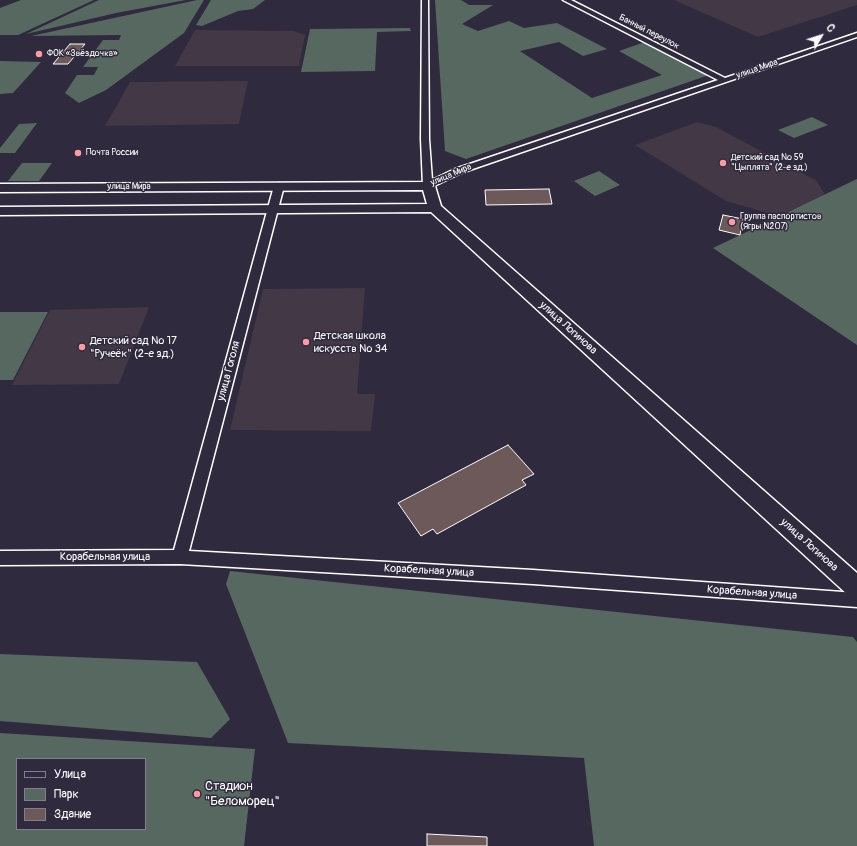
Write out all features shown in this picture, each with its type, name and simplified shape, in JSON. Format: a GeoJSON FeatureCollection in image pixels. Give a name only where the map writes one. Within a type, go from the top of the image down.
{"type":"FeatureCollection","features":[{"type":"Feature","properties":{"kind":"main road","name":"улица Мира"},"geometry":{"type":"LineString","coordinates":[[0,188],[428,186]]}},
{"type":"Feature","properties":{"kind":"main road"},"geometry":{"type":"LineString","coordinates":[[0,211],[435,208],[428,186]]}},
{"type":"Feature","properties":{"kind":"main road","name":"улица Логинова"},"geometry":{"type":"LineString","coordinates":[[435,208],[857,588]]}},
{"type":"Feature","properties":{"kind":"street"},"geometry":{"type":"LineString","coordinates":[[424,0],[426,84],[425,138],[428,186]]}},
{"type":"Feature","properties":{"kind":"street","name":"Банный переулок"},"geometry":{"type":"LineString","coordinates":[[566,0],[724,80]]}},
{"type":"Feature","properties":{"kind":"street","name":"улица Мира"},"geometry":{"type":"LineString","coordinates":[[428,186],[458,171],[857,35]]}},
{"type":"Feature","properties":{"kind":"street","name":"улица Гоголя"},"geometry":{"type":"LineString","coordinates":[[180,557],[279,186]]}},
{"type":"Feature","properties":{"kind":"street","name":"Корабельная улица"},"geometry":{"type":"LineString","coordinates":[[0,558],[180,557],[533,577],[857,600]]}},
{"type":"Feature","properties":{"kind":"shaded area"},"geometry":{"type":"Polygon","coordinates":[[[674,0],[857,0],[857,5],[758,37],[674,0]]]}},
{"type":"Feature","properties":{"kind":"shaded area"},"geometry":{"type":"Polygon","coordinates":[[[195,30],[294,31],[305,35],[299,66],[175,66],[195,30]]]}},
{"type":"Feature","properties":{"kind":"shaded area"},"geometry":{"type":"Polygon","coordinates":[[[248,81],[239,124],[105,126],[130,82],[248,81]]]}},
{"type":"Feature","properties":{"kind":"shaded area","name":"Детский сад № 59 \"Цыплята\" (2-е зд.)"},"geometry":{"type":"Polygon","coordinates":[[[697,122],[716,127],[817,181],[825,195],[778,216],[726,201],[635,145],[697,122]]]}},
{"type":"Feature","properties":{"kind":"shaded area","name":"Детская школа искусств № 34"},"geometry":{"type":"Polygon","coordinates":[[[365,288],[357,394],[375,394],[371,431],[230,430],[263,289],[365,288]]]}},
{"type":"Feature","properties":{"kind":"shaded area","name":"Детский сад № 17 \"Ручеёк\" (2-е зд.)"},"geometry":{"type":"Polygon","coordinates":[[[149,307],[119,384],[12,385],[50,310],[149,307]]]}},
{"type":"Feature","properties":{"kind":"green space"},"geometry":{"type":"Polygon","coordinates":[[[21,0],[94,0],[18,35],[0,35],[0,8],[21,0]]]}},
{"type":"Feature","properties":{"kind":"green space"},"geometry":{"type":"Polygon","coordinates":[[[99,0],[186,0],[116,13],[26,34],[99,0]]]}},
{"type":"Feature","properties":{"kind":"green space"},"geometry":{"type":"Polygon","coordinates":[[[197,0],[204,0],[184,33],[106,90],[79,103],[65,93],[77,75],[94,75],[98,67],[83,67],[103,40],[119,40],[121,35],[31,36],[197,0]]]}},
{"type":"Feature","properties":{"kind":"green space"},"geometry":{"type":"Polygon","coordinates":[[[211,0],[265,0],[253,9],[238,11],[202,26],[196,25],[211,0]]]}},
{"type":"Feature","properties":{"kind":"green space"},"geometry":{"type":"Polygon","coordinates":[[[435,0],[461,0],[469,5],[493,5],[462,24],[478,31],[509,21],[524,28],[557,23],[607,49],[583,56],[559,42],[520,51],[592,98],[662,75],[619,51],[645,42],[709,75],[466,159],[445,151],[435,0]]]}},
{"type":"Feature","properties":{"kind":"green space"},"geometry":{"type":"Polygon","coordinates":[[[410,28],[411,31],[377,32],[375,71],[301,72],[310,29],[410,28]]]}},
{"type":"Feature","properties":{"kind":"green space"},"geometry":{"type":"Polygon","coordinates":[[[0,61],[41,62],[13,93],[0,94],[0,61]]]}},
{"type":"Feature","properties":{"kind":"green space"},"geometry":{"type":"Polygon","coordinates":[[[812,117],[828,125],[794,138],[778,130],[812,117]]]}},
{"type":"Feature","properties":{"kind":"green space"},"geometry":{"type":"Polygon","coordinates":[[[37,123],[15,153],[0,153],[0,148],[19,124],[37,123]]]}},
{"type":"Feature","properties":{"kind":"green space"},"geometry":{"type":"Polygon","coordinates":[[[22,163],[52,163],[39,181],[8,181],[22,163]]]}},
{"type":"Feature","properties":{"kind":"green space"},"geometry":{"type":"Polygon","coordinates":[[[599,171],[620,185],[595,196],[574,181],[599,171]]]}},
{"type":"Feature","properties":{"kind":"green space"},"geometry":{"type":"Polygon","coordinates":[[[857,179],[857,345],[713,248],[857,179]]]}},
{"type":"Feature","properties":{"kind":"green space"},"geometry":{"type":"Polygon","coordinates":[[[0,312],[48,312],[13,380],[0,380],[0,312]]]}},
{"type":"Feature","properties":{"kind":"green space"},"geometry":{"type":"Polygon","coordinates":[[[230,571],[853,637],[857,642],[857,846],[594,846],[584,758],[288,743],[226,584],[230,571]]]}},
{"type":"Feature","properties":{"kind":"green space"},"geometry":{"type":"Polygon","coordinates":[[[0,654],[197,662],[230,719],[211,738],[0,721],[0,654]]]}},
{"type":"Feature","properties":{"kind":"green space","name":"Стадион \"Беломорец\""},"geometry":{"type":"Polygon","coordinates":[[[0,733],[255,749],[244,846],[0,846],[0,733]]]}},
{"type":"Feature","properties":{"kind":"building"},"geometry":{"type":"Polygon","coordinates":[[[70,44],[85,44],[68,64],[53,64],[70,44]]]}},
{"type":"Feature","properties":{"kind":"building"},"geometry":{"type":"Polygon","coordinates":[[[549,189],[552,204],[486,205],[485,190],[549,189]]]}},
{"type":"Feature","properties":{"kind":"building","name":"Группа паспортистов (Ягры N207)"},"geometry":{"type":"Polygon","coordinates":[[[723,215],[743,219],[740,235],[719,230],[723,215]]]}},
{"type":"Feature","properties":{"kind":"building"},"geometry":{"type":"Polygon","coordinates":[[[508,445],[534,474],[522,480],[526,485],[437,534],[433,529],[421,536],[398,503],[508,445]]]}},
{"type":"Feature","properties":{"kind":"building"},"geometry":{"type":"Polygon","coordinates":[[[427,834],[487,837],[487,846],[427,846],[427,834]]]}},
{"type":"Feature","properties":{"kind":"place","name":"ФОК «Звёздочка»"},"geometry":{"type":"Point","coordinates":[39,54]}},
{"type":"Feature","properties":{"kind":"place","name":"Почта России"},"geometry":{"type":"Point","coordinates":[78,153]}},
{"type":"Feature","properties":{"kind":"place","name":"Детский сад № 59 \"Цыплята\" (2-е зд.)"},"geometry":{"type":"Point","coordinates":[723,163]}},
{"type":"Feature","properties":{"kind":"place","name":"Группа паспортистов (Ягры N207)"},"geometry":{"type":"Point","coordinates":[732,222]}},
{"type":"Feature","properties":{"kind":"place","name":"Детская школа искусств № 34"},"geometry":{"type":"Point","coordinates":[306,342]}},
{"type":"Feature","properties":{"kind":"place","name":"Детский сад № 17 \"Ручеёк\" (2-е зд.)"},"geometry":{"type":"Point","coordinates":[82,347]}},
{"type":"Feature","properties":{"kind":"place","name":"Стадион \"Беломорец\""},"geometry":{"type":"Point","coordinates":[197,794]}}]}
